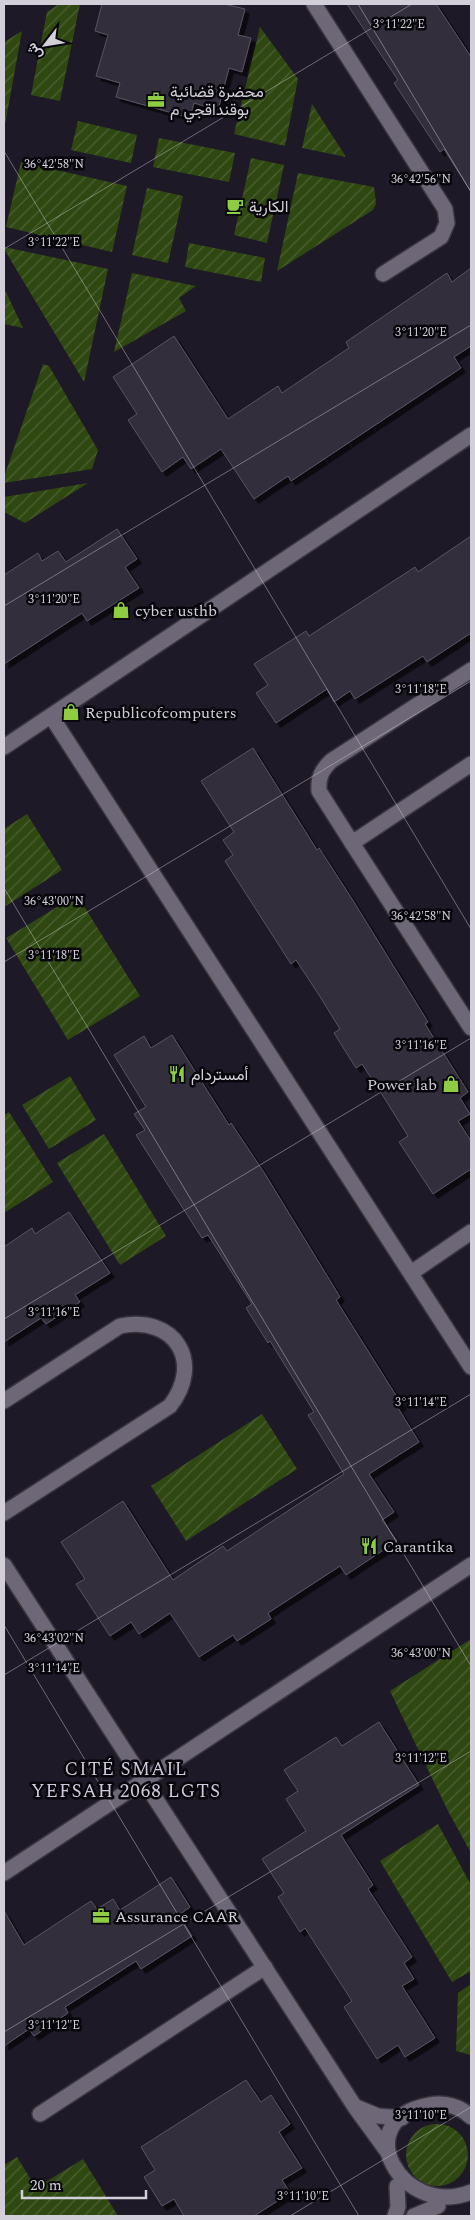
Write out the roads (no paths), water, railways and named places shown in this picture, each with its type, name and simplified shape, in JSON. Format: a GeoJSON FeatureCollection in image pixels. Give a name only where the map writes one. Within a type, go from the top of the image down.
{"type":"FeatureCollection","features":[{"type":"Feature","properties":{"kind":"street"},"geometry":{"type":"LineString","coordinates":[[314,4],[445,209],[447,223],[441,237],[383,274]]}},
{"type":"Feature","properties":{"kind":"street"},"geometry":{"type":"LineString","coordinates":[[4,747],[471,436]]}},
{"type":"Feature","properties":{"kind":"street"},"geometry":{"type":"LineString","coordinates":[[471,670],[331,761],[322,770],[318,781],[319,791],[471,1028]]}},
{"type":"Feature","properties":{"kind":"street"},"geometry":{"type":"LineString","coordinates":[[51,716],[471,1367]]}},
{"type":"Feature","properties":{"kind":"street"},"geometry":{"type":"LineString","coordinates":[[352,843],[471,764]]}},
{"type":"Feature","properties":{"kind":"street"},"geometry":{"type":"LineString","coordinates":[[411,1273],[471,1232]]}},
{"type":"Feature","properties":{"kind":"street"},"geometry":{"type":"LineString","coordinates":[[4,1400],[120,1326],[136,1323],[153,1325],[168,1333],[179,1345],[185,1360],[183,1385],[180,1393],[170,1406],[4,1513]]}},
{"type":"Feature","properties":{"kind":"street"},"geometry":{"type":"LineString","coordinates":[[4,1565],[355,2107],[387,2151]]}},
{"type":"Feature","properties":{"kind":"street"},"geometry":{"type":"LineString","coordinates":[[4,1873],[471,1566]]}},
{"type":"Feature","properties":{"kind":"street"},"geometry":{"type":"LineString","coordinates":[[40,2114],[265,1967]]}},
{"type":"Feature","properties":{"kind":"street"},"geometry":{"type":"LineString","coordinates":[[395,2216],[398,2207],[398,2186],[388,2164],[387,2151],[389,2139],[402,2118],[422,2106],[434,2104],[458,2108],[471,2117]]}},
{"type":"Feature","properties":{"kind":"street"},"geometry":{"type":"LineString","coordinates":[[355,2107],[378,2116],[402,2118]]}},
{"type":"Feature","properties":{"kind":"street"},"geometry":{"type":"LineString","coordinates":[[398,2186],[417,2201],[441,2205]]}},
{"type":"Feature","properties":{"kind":"street"},"geometry":{"type":"LineString","coordinates":[[414,2216],[441,2205],[453,2203],[471,2192]]}},
{"type":"Feature","properties":{"kind":"place","name":"محضرة قضائية بوقنداقجي م"},"geometry":{"type":"Point","coordinates":[156,100]}},
{"type":"Feature","properties":{"kind":"place","name":"الكارية"},"geometry":{"type":"Point","coordinates":[235,206]}},
{"type":"Feature","properties":{"kind":"place","name":"cyber usthb"},"geometry":{"type":"Point","coordinates":[121,610]}},
{"type":"Feature","properties":{"kind":"place","name":"Republicofcomputers"},"geometry":{"type":"Point","coordinates":[71,712]}},
{"type":"Feature","properties":{"kind":"place","name":"أمستردام"},"geometry":{"type":"Point","coordinates":[177,1074]}},
{"type":"Feature","properties":{"kind":"place","name":"Power lab"},"geometry":{"type":"Point","coordinates":[451,1084]}},
{"type":"Feature","properties":{"kind":"place","name":"Carantika"},"geometry":{"type":"Point","coordinates":[369,1546]}},
{"type":"Feature","properties":{"kind":"place","name":"Assurance CAAR"},"geometry":{"type":"Point","coordinates":[101,1916]}},
{"type":"Feature","properties":{"kind":"district","name":"CITÉ SMAIL YEFSAH 2068 LGTS"},"geometry":{"type":"Point","coordinates":[126,1779]}}]}
